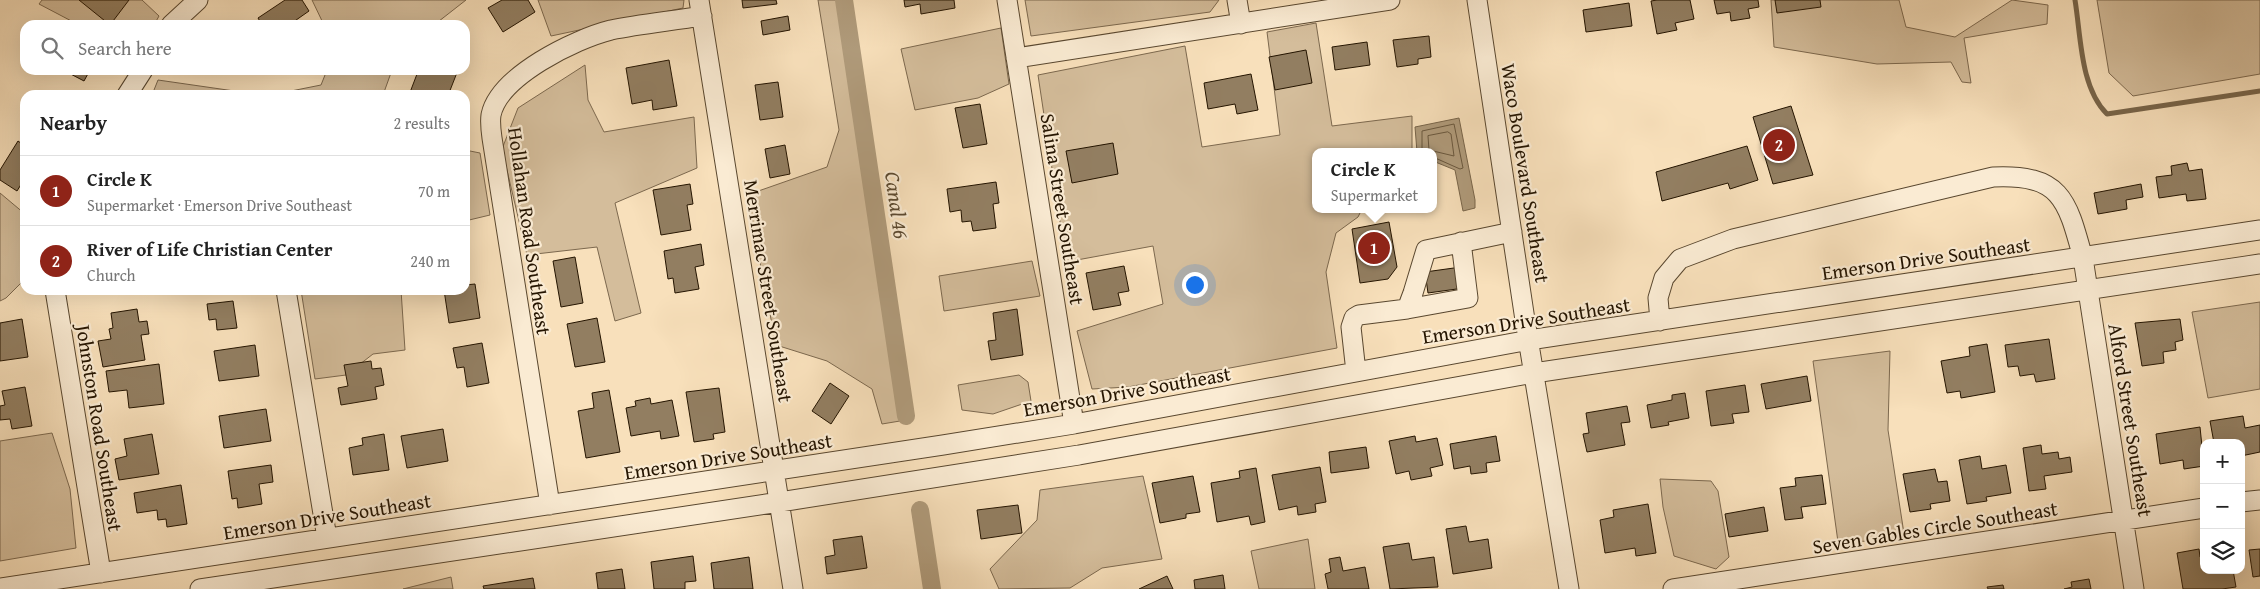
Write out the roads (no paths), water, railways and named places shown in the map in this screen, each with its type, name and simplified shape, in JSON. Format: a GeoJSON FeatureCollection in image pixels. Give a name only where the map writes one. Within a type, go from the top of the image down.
{"type":"FeatureCollection","features":[{"type":"Feature","properties":{"kind":"street"},"geometry":{"type":"LineString","coordinates":[[176,20],[198,0]]}},
{"type":"Feature","properties":{"kind":"street","name":"Salina Street Southeast"},"geometry":{"type":"LineString","coordinates":[[1007,0],[1074,424]]}},
{"type":"Feature","properties":{"kind":"street"},"geometry":{"type":"LineString","coordinates":[[1237,0],[1241,24]]}},
{"type":"Feature","properties":{"kind":"street"},"geometry":{"type":"LineString","coordinates":[[1016,58],[1390,0]]}},
{"type":"Feature","properties":{"kind":"street","name":"Waco Boulevard Southeast"},"geometry":{"type":"LineString","coordinates":[[1477,0],[1569,589]]}},
{"type":"Feature","properties":{"kind":"street","name":"Merrimac Street Southeast"},"geometry":{"type":"LineString","coordinates":[[700,8],[793,589]]}},
{"type":"Feature","properties":{"kind":"street","name":"Hollahan Road Southeast"},"geometry":{"type":"LineString","coordinates":[[550,505],[492,138],[491,116],[498,99],[513,80],[538,62],[610,31],[700,8]]}},
{"type":"Feature","properties":{"kind":"street"},"geometry":{"type":"LineString","coordinates":[[130,90],[140,75]]}},
{"type":"Feature","properties":{"kind":"street","name":"Alford Street Southeast"},"geometry":{"type":"LineString","coordinates":[[1660,321],[1658,298],[1664,278],[1680,259],[1733,239],[1992,177],[2016,176],[2044,183],[2062,196],[2071,213],[2083,258],[2134,589]]}},
{"type":"Feature","properties":{"kind":"street","name":"Emerson Drive Southeast"},"geometry":{"type":"LineString","coordinates":[[0,588],[775,472],[1074,424],[1529,340],[2260,230]]}},
{"type":"Feature","properties":{"kind":"street"},"geometry":{"type":"LineString","coordinates":[[1407,309],[1414,293],[1426,250],[1512,232]]}},
{"type":"Feature","properties":{"kind":"street"},"geometry":{"type":"LineString","coordinates":[[1356,372],[1351,327],[1354,318],[1468,298],[1461,242]]}},
{"type":"Feature","properties":{"kind":"street"},"geometry":{"type":"LineString","coordinates":[[200,589],[1079,455],[1534,373],[2260,264]]}},
{"type":"Feature","properties":{"kind":"street","name":"Johnston Road Southeast"},"geometry":{"type":"LineString","coordinates":[[55,295],[101,572]]}},
{"type":"Feature","properties":{"kind":"street"},"geometry":{"type":"LineString","coordinates":[[287,295],[328,538]]}},
{"type":"Feature","properties":{"kind":"street"},"geometry":{"type":"LineString","coordinates":[[2245,502],[2260,500]]}},
{"type":"Feature","properties":{"kind":"street","name":"Seven Gables Circle Southeast"},"geometry":{"type":"LineString","coordinates":[[1673,589],[2200,509]]}},
{"type":"Feature","properties":{"kind":"street"},"geometry":{"type":"LineString","coordinates":[[70,589],[103,584],[170,562]]}},
{"type":"Feature","properties":{"kind":"water"},"geometry":{"type":"Polygon","coordinates":[[[1459,118],[1475,208],[1463,211],[1455,170],[1437,163],[1437,148],[1417,148],[1415,127],[1459,118]]]}},
{"type":"Feature","properties":{"kind":"waterway","name":"Canal 46"},"geometry":{"type":"LineString","coordinates":[[844,0],[906,416]]}},
{"type":"Feature","properties":{"kind":"waterway"},"geometry":{"type":"LineString","coordinates":[[2075,0],[2087,76],[2091,90],[2107,114],[2260,91]]}},
{"type":"Feature","properties":{"kind":"waterway","name":"Canal 46"},"geometry":{"type":"LineString","coordinates":[[920,510],[932,589]]}},
{"type":"Feature","properties":{"kind":"place","name":"River of Life Christian Center"},"geometry":{"type":"Point","coordinates":[1779,145]}},
{"type":"Feature","properties":{"kind":"place","name":"Circle K"},"geometry":{"type":"Point","coordinates":[1374,248]}}]}
